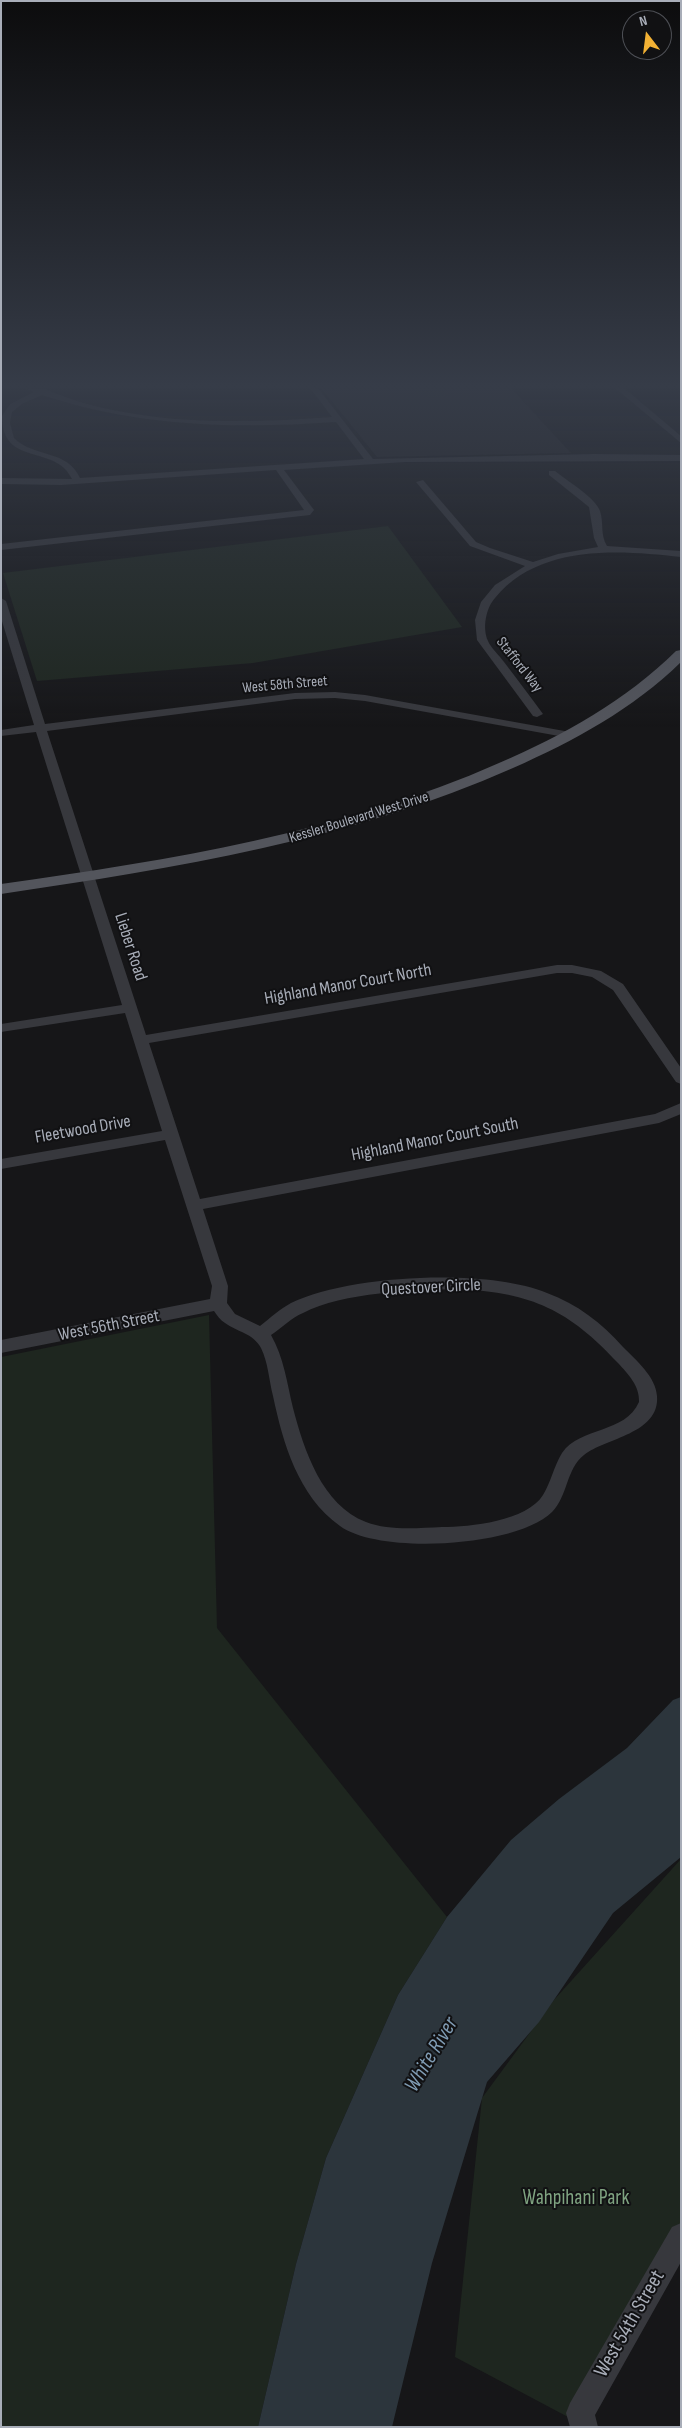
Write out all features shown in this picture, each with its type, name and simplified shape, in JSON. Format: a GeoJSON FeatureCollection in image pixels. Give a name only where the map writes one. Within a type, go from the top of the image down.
{"type":"FeatureCollection","features":[{"type":"Feature","properties":{"kind":"main road","name":"Kessler Boulevard West Drive"},"geometry":{"type":"LineString","coordinates":[[1,889],[88,877],[252,848],[364,819],[462,786],[570,736],[632,696],[681,654]]}},
{"type":"Feature","properties":{"kind":"street"},"geometry":{"type":"LineString","coordinates":[[1,547],[308,513],[309,511],[302,501]]}},
{"type":"Feature","properties":{"kind":"street"},"geometry":{"type":"LineString","coordinates":[[437,501],[473,544],[534,566]]}},
{"type":"Feature","properties":{"kind":"street"},"geometry":{"type":"LineString","coordinates":[[587,501],[593,506],[597,515],[596,533],[604,549]]}},
{"type":"Feature","properties":{"kind":"street","name":"Stafford Way"},"geometry":{"type":"LineString","coordinates":[[537,714],[484,645],[479,624],[484,606],[494,592],[513,577],[560,556],[604,549],[632,548],[681,554]]}},
{"type":"Feature","properties":{"kind":"street","name":"Lieber Road"},"geometry":{"type":"LineString","coordinates":[[1,601],[7,636],[42,729],[140,1040],[195,1205],[220,1286],[218,1304]]}},
{"type":"Feature","properties":{"kind":"street","name":"West 58th Street"},"geometry":{"type":"LineString","coordinates":[[1,733],[295,696],[327,695],[365,698],[570,736]]}},
{"type":"Feature","properties":{"kind":"street","name":"Highland Manor Court North"},"geometry":{"type":"LineString","coordinates":[[140,1040],[562,969],[596,974],[618,987],[681,1079]]}},
{"type":"Feature","properties":{"kind":"street"},"geometry":{"type":"LineString","coordinates":[[1,1028],[130,1008]]}},
{"type":"Feature","properties":{"kind":"street","name":"Highland Manor Court South"},"geometry":{"type":"LineString","coordinates":[[195,1205],[659,1118],[681,1108]]}},
{"type":"Feature","properties":{"kind":"street","name":"Fleetwood Drive"},"geometry":{"type":"LineString","coordinates":[[1,1164],[171,1134]]}},
{"type":"Feature","properties":{"kind":"street","name":"Questover Circle"},"geometry":{"type":"LineString","coordinates":[[441,1283],[478,1284],[512,1288],[550,1300],[589,1322],[617,1350],[644,1384],[648,1399],[645,1410],[629,1425],[615,1433],[586,1444],[572,1454],[553,1494],[544,1508],[532,1516],[509,1525],[445,1536],[382,1535],[362,1529],[346,1521],[322,1497],[306,1474],[292,1436],[272,1353],[262,1334],[299,1307],[316,1301],[361,1292],[441,1283]]}},
{"type":"Feature","properties":{"kind":"street"},"geometry":{"type":"LineString","coordinates":[[218,1304],[226,1315],[262,1334]]}},
{"type":"Feature","properties":{"kind":"street","name":"West 56th Street"},"geometry":{"type":"LineString","coordinates":[[1,1347],[218,1304]]}},
{"type":"Feature","properties":{"kind":"street","name":"West 54th Street"},"geometry":{"type":"LineString","coordinates":[[582,2420],[681,2236]]}},
{"type":"Feature","properties":{"kind":"green space"},"geometry":{"type":"Polygon","coordinates":[[[388,526],[462,627],[253,663],[37,681],[3,573],[388,526]]]}},
{"type":"Feature","properties":{"kind":"green space"},"geometry":{"type":"Polygon","coordinates":[[[209,1315],[217,1628],[447,1917],[398,1995],[326,2158],[296,2264],[258,2427],[1,2427],[1,1357],[209,1315]]]}},
{"type":"Feature","properties":{"kind":"green space","name":"Wahpihani Park"},"geometry":{"type":"Polygon","coordinates":[[[681,1859],[681,2227],[568,2417],[455,2357],[482,2098],[554,2000],[681,1859]]]}},
{"type":"Feature","properties":{"kind":"water","name":"White River"},"geometry":{"type":"Polygon","coordinates":[[[681,1697],[681,1857],[613,1913],[539,2022],[487,2082],[432,2263],[392,2427],[258,2427],[296,2264],[326,2158],[398,1995],[447,1917],[511,1840],[559,1799],[627,1748],[673,1700],[681,1697]]]}}]}
